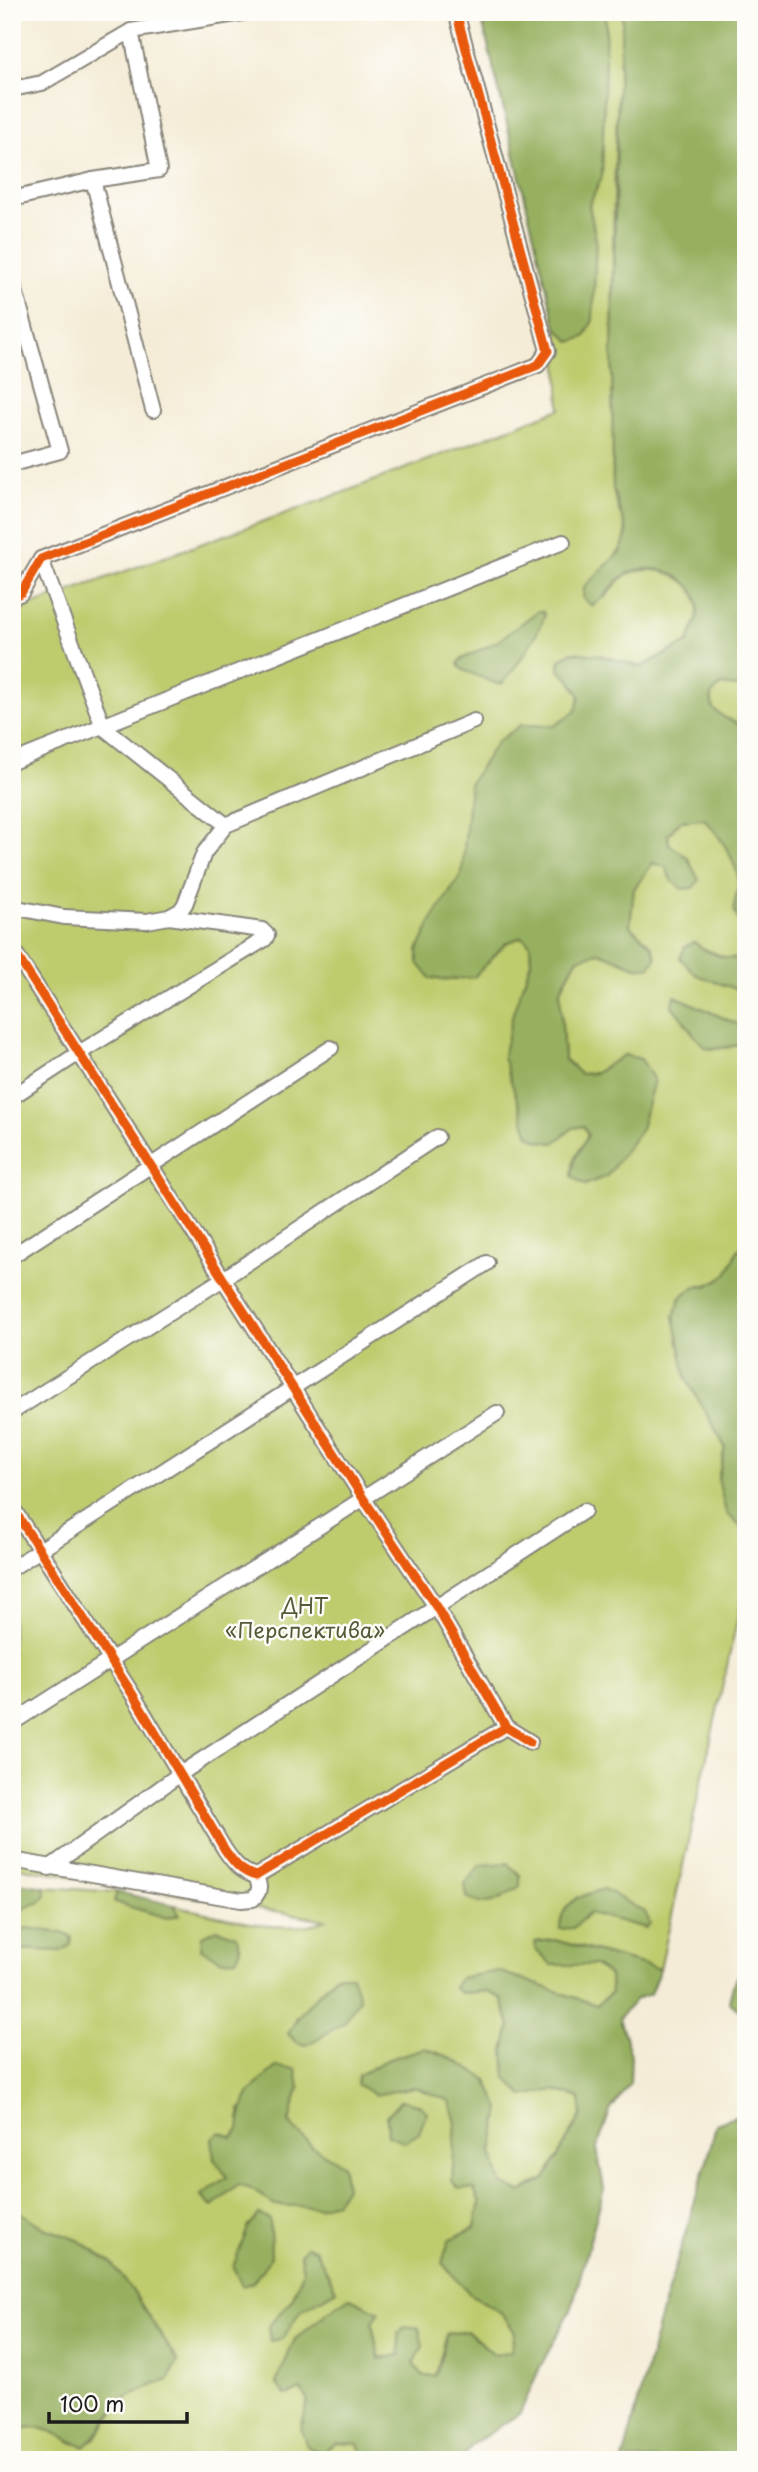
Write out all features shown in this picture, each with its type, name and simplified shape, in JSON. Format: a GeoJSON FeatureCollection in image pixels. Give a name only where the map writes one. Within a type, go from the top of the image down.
{"type":"FeatureCollection","features":[{"type":"Feature","properties":{"kind":"street"},"geometry":{"type":"LineString","coordinates":[[12,89],[42,83],[131,30],[248,12]]}},
{"type":"Feature","properties":{"kind":"street"},"geometry":{"type":"LineString","coordinates":[[12,597],[21,593],[41,559],[538,365],[548,351],[456,12]]}},
{"type":"Feature","properties":{"kind":"street"},"geometry":{"type":"LineString","coordinates":[[12,199],[93,180],[159,170],[131,30]]}},
{"type":"Feature","properties":{"kind":"street"},"geometry":{"type":"LineString","coordinates":[[93,180],[153,410]]}},
{"type":"Feature","properties":{"kind":"street"},"geometry":{"type":"LineString","coordinates":[[12,280],[60,451],[12,464]]}},
{"type":"Feature","properties":{"kind":"street"},"geometry":{"type":"LineString","coordinates":[[12,762],[563,542]]}},
{"type":"Feature","properties":{"kind":"street"},"geometry":{"type":"LineString","coordinates":[[41,559],[103,727],[226,825]]}},
{"type":"Feature","properties":{"kind":"street"},"geometry":{"type":"LineString","coordinates":[[169,917],[180,911],[185,904],[204,853],[226,825],[474,721]]}},
{"type":"Feature","properties":{"kind":"street"},"geometry":{"type":"LineString","coordinates":[[12,907],[64,917],[147,921],[169,917],[262,930],[267,935],[265,939],[12,1097]]}},
{"type":"Feature","properties":{"kind":"street"},"geometry":{"type":"LineString","coordinates":[[12,948],[17,967],[79,1053],[291,1387],[438,1608],[506,1727],[530,1742]]}},
{"type":"Feature","properties":{"kind":"street"},"geometry":{"type":"LineString","coordinates":[[12,1256],[331,1048]]}},
{"type":"Feature","properties":{"kind":"street"},"geometry":{"type":"LineString","coordinates":[[12,1412],[223,1279],[437,1137]]}},
{"type":"Feature","properties":{"kind":"street"},"geometry":{"type":"LineString","coordinates":[[12,1568],[487,1263]]}},
{"type":"Feature","properties":{"kind":"street"},"geometry":{"type":"LineString","coordinates":[[12,1723],[497,1413]]}},
{"type":"Feature","properties":{"kind":"street"},"geometry":{"type":"LineString","coordinates":[[12,1507],[237,1867],[256,1876],[260,1885],[259,1893],[253,1899],[241,1900],[12,1860]]}},
{"type":"Feature","properties":{"kind":"street"},"geometry":{"type":"LineString","coordinates":[[49,1868],[180,1774],[584,1511]]}},
{"type":"Feature","properties":{"kind":"street"},"geometry":{"type":"LineString","coordinates":[[256,1876],[506,1727]]}},
{"type":"Feature","properties":{"kind":"green space"},"geometry":{"type":"Polygon","coordinates":[[[480,12],[606,12],[602,177],[589,205],[596,240],[593,320],[585,337],[571,342],[556,327],[480,12]]]}},
{"type":"Feature","properties":{"kind":"green space","name":"ДНТ «Перспектива»"},"geometry":{"type":"Polygon","coordinates":[[[606,12],[623,12],[613,226],[612,332],[613,487],[626,535],[624,544],[608,564],[605,598],[628,574],[662,571],[674,575],[692,588],[699,611],[688,642],[641,667],[599,655],[572,652],[560,660],[559,670],[570,680],[580,696],[576,711],[554,726],[521,725],[468,829],[462,873],[433,918],[474,977],[506,943],[522,937],[530,944],[531,962],[513,1013],[554,1142],[573,1128],[584,1126],[588,1135],[574,1160],[572,1176],[624,1055],[595,1073],[580,1074],[564,1059],[560,991],[577,959],[600,952],[636,967],[652,946],[630,926],[634,889],[653,863],[666,867],[671,880],[693,888],[698,881],[687,857],[669,845],[668,835],[680,821],[704,819],[725,845],[738,876],[734,908],[739,920],[746,927],[746,958],[732,960],[702,948],[738,990],[746,988],[746,1028],[672,1006],[707,1048],[746,1044],[746,1245],[739,1251],[727,1274],[711,1284],[694,1287],[712,1422],[725,1447],[718,1479],[743,1532],[746,1532],[746,1580],[660,1969],[554,1940],[536,1942],[551,1965],[595,1965],[610,1976],[611,1993],[597,2006],[498,1971],[462,1993],[488,1991],[502,1999],[510,2025],[504,2052],[554,2090],[580,2098],[582,2114],[545,2179],[521,2192],[501,2184],[492,2152],[499,2109],[487,2080],[449,2057],[374,2094],[414,2087],[450,2100],[456,2123],[453,2181],[474,2189],[480,2202],[475,2227],[449,2240],[469,2293],[503,2314],[515,2333],[511,2352],[495,2355],[467,2331],[447,2334],[436,2375],[424,2376],[413,2364],[423,2346],[398,2334],[400,2355],[379,2359],[372,2322],[301,2389],[308,2401],[301,2430],[320,2453],[337,2443],[358,2444],[365,2460],[12,2460],[12,2437],[27,2428],[44,2429],[76,2444],[95,2439],[121,2401],[168,2380],[178,2362],[132,2290],[111,2263],[78,2240],[44,2228],[12,2207],[12,1949],[28,1949],[28,1928],[12,1932],[12,1913],[17,1913],[46,1895],[44,1887],[117,1892],[114,1902],[179,1914],[174,1905],[271,1926],[309,1925],[326,1920],[12,1866],[12,612],[342,493],[560,409],[556,327],[572,341],[596,240],[589,205],[602,176],[606,12]],[[352,1976],[314,2001],[296,2018],[307,2044],[344,2022],[359,1998],[352,1976]],[[299,2088],[240,2109],[240,2129],[232,2137],[227,2177],[201,2196],[212,2207],[238,2185],[251,2189],[275,2205],[342,2164],[312,2147],[289,2122],[299,2088]],[[300,2254],[304,2272],[292,2299],[268,2327],[282,2338],[302,2310],[336,2290],[321,2260],[300,2254]]]}},
{"type":"Feature","properties":{"kind":"green space"},"geometry":{"type":"Polygon","coordinates":[[[623,12],[746,12],[746,688],[721,685],[711,695],[713,709],[725,718],[746,727],[746,927],[739,921],[734,908],[738,876],[725,846],[704,819],[680,821],[668,835],[669,844],[687,857],[699,880],[693,888],[682,889],[671,880],[666,867],[653,863],[634,889],[630,926],[652,946],[656,958],[649,968],[636,967],[600,952],[577,959],[560,991],[564,1059],[580,1074],[595,1073],[624,1055],[641,1059],[654,1080],[641,1129],[607,1176],[585,1185],[572,1176],[574,1160],[588,1135],[584,1126],[573,1128],[554,1143],[539,1141],[529,1135],[503,1057],[513,1013],[531,962],[530,944],[522,937],[506,943],[474,977],[448,980],[430,978],[418,963],[418,950],[433,918],[462,873],[470,783],[497,742],[521,725],[554,726],[576,711],[580,696],[570,680],[559,670],[560,660],[572,652],[599,655],[641,667],[688,643],[697,619],[697,599],[691,589],[682,580],[659,570],[634,571],[624,576],[592,606],[583,598],[584,587],[621,551],[627,533],[613,489],[612,350],[618,87],[623,12]]]}},
{"type":"Feature","properties":{"kind":"green space"},"geometry":{"type":"Polygon","coordinates":[[[538,611],[545,615],[541,624],[527,650],[503,683],[497,684],[463,670],[458,665],[460,660],[498,641],[538,611]]]}},
{"type":"Feature","properties":{"kind":"green space"},"geometry":{"type":"Polygon","coordinates":[[[721,685],[746,688],[746,727],[725,718],[713,709],[710,695],[721,685]]]}},
{"type":"Feature","properties":{"kind":"green space"},"geometry":{"type":"Polygon","coordinates":[[[694,942],[718,956],[746,958],[746,988],[738,990],[696,975],[680,958],[685,947],[694,942]]]}},
{"type":"Feature","properties":{"kind":"green space"},"geometry":{"type":"Polygon","coordinates":[[[675,996],[746,1028],[746,1044],[716,1049],[704,1046],[672,1006],[675,996]]]}},
{"type":"Feature","properties":{"kind":"green space"},"geometry":{"type":"Polygon","coordinates":[[[746,1245],[746,1532],[726,1513],[718,1479],[725,1447],[686,1378],[674,1316],[685,1293],[694,1287],[707,1286],[727,1274],[738,1250],[746,1245]]]}},
{"type":"Feature","properties":{"kind":"green space"},"geometry":{"type":"Polygon","coordinates":[[[507,1863],[520,1875],[520,1886],[495,1901],[483,1903],[467,1898],[465,1884],[480,1865],[507,1863]]]}},
{"type":"Feature","properties":{"kind":"green space"},"geometry":{"type":"Polygon","coordinates":[[[12,1882],[44,1887],[46,1895],[40,1902],[12,1913],[12,1882]]]}},
{"type":"Feature","properties":{"kind":"green space"},"geometry":{"type":"Polygon","coordinates":[[[604,1889],[645,1912],[650,1923],[646,1928],[589,1913],[573,1928],[560,1929],[561,1919],[568,1906],[580,1897],[604,1889]]]}},
{"type":"Feature","properties":{"kind":"green space"},"geometry":{"type":"Polygon","coordinates":[[[117,1892],[174,1905],[179,1915],[167,1918],[114,1902],[117,1892]]]}},
{"type":"Feature","properties":{"kind":"green space"},"geometry":{"type":"Polygon","coordinates":[[[28,1928],[62,1933],[72,1937],[71,1945],[61,1951],[12,1949],[12,1932],[28,1928]]]}},
{"type":"Feature","properties":{"kind":"green space"},"geometry":{"type":"Polygon","coordinates":[[[217,1929],[237,1936],[241,1949],[236,1959],[222,1960],[201,1949],[202,1936],[217,1929]]]}},
{"type":"Feature","properties":{"kind":"green space"},"geometry":{"type":"Polygon","coordinates":[[[554,1940],[660,1969],[650,1994],[636,1999],[619,2018],[631,2055],[630,2083],[610,2111],[597,2149],[604,2189],[571,2310],[540,2367],[520,2413],[472,2445],[462,2460],[420,2460],[416,2456],[410,2460],[365,2460],[358,2444],[337,2443],[320,2453],[307,2446],[301,2430],[308,2401],[301,2390],[285,2395],[276,2383],[295,2339],[326,2313],[350,2298],[380,2312],[372,2323],[379,2359],[400,2355],[398,2334],[405,2326],[419,2328],[423,2346],[413,2364],[424,2376],[436,2375],[447,2334],[467,2331],[495,2355],[511,2351],[515,2333],[503,2314],[469,2293],[442,2263],[449,2240],[475,2227],[480,2202],[474,2189],[459,2189],[452,2181],[456,2123],[450,2101],[414,2087],[375,2095],[357,2084],[359,2075],[389,2059],[425,2048],[449,2057],[487,2080],[500,2109],[492,2152],[501,2184],[521,2192],[545,2179],[582,2114],[580,2098],[554,2090],[523,2096],[506,2078],[504,2052],[510,2025],[502,1999],[488,1991],[461,1993],[454,1988],[460,1978],[498,1971],[597,2005],[611,1993],[610,1976],[595,1965],[551,1965],[536,1950],[535,1942],[554,1940]]]}},
{"type":"Feature","properties":{"kind":"green space"},"geometry":{"type":"Polygon","coordinates":[[[746,1957],[746,2016],[729,2002],[746,1957]]]}},
{"type":"Feature","properties":{"kind":"green space"},"geometry":{"type":"Polygon","coordinates":[[[336,1975],[352,1975],[359,1998],[345,2022],[307,2045],[297,2043],[288,2034],[304,2010],[336,1975]]]}},
{"type":"Feature","properties":{"kind":"green space"},"geometry":{"type":"Polygon","coordinates":[[[276,2067],[296,2069],[299,2088],[289,2122],[312,2147],[342,2164],[346,2187],[336,2202],[318,2207],[275,2205],[251,2189],[238,2185],[212,2207],[201,2196],[227,2177],[214,2159],[212,2138],[220,2132],[232,2137],[239,2130],[249,2094],[276,2067]]]}},
{"type":"Feature","properties":{"kind":"green space"},"geometry":{"type":"Polygon","coordinates":[[[401,2100],[418,2104],[427,2112],[419,2133],[405,2142],[388,2135],[387,2116],[401,2100]]]}},
{"type":"Feature","properties":{"kind":"green space"},"geometry":{"type":"Polygon","coordinates":[[[734,2117],[746,2124],[746,2460],[623,2460],[661,2314],[716,2124],[734,2117]]]}},
{"type":"Feature","properties":{"kind":"green space"},"geometry":{"type":"Polygon","coordinates":[[[12,2207],[44,2228],[78,2240],[111,2263],[132,2290],[178,2362],[168,2380],[137,2392],[121,2402],[85,2447],[38,2428],[20,2430],[12,2437],[12,2207]]]}},
{"type":"Feature","properties":{"kind":"green space"},"geometry":{"type":"Polygon","coordinates":[[[258,2214],[270,2220],[271,2257],[253,2283],[242,2286],[233,2267],[248,2228],[258,2214]]]}},
{"type":"Feature","properties":{"kind":"green space"},"geometry":{"type":"Polygon","coordinates":[[[306,2246],[315,2249],[336,2290],[302,2310],[282,2339],[270,2341],[268,2327],[292,2299],[303,2272],[300,2254],[306,2246]]]}},
{"type":"Feature","properties":{"kind":"cycle path"},"geometry":{"type":"LineString","coordinates":[[12,597],[21,593],[41,559],[538,365],[548,351],[456,12]]}},
{"type":"Feature","properties":{"kind":"cycle path"},"geometry":{"type":"LineString","coordinates":[[12,948],[363,1498],[437,1608],[506,1727],[530,1742]]}},
{"type":"Feature","properties":{"kind":"cycle path"},"geometry":{"type":"LineString","coordinates":[[12,1507],[133,1695],[225,1850],[246,1872],[256,1876],[506,1727]]}}]}
